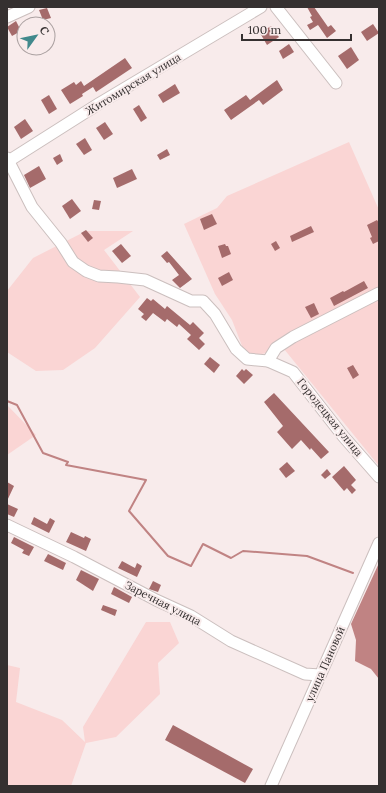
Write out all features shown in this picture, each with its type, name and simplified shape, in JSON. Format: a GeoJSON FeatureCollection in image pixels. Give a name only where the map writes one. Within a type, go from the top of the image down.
{"type":"FeatureCollection","features":[{"type":"Feature","properties":{"kind":"street"},"geometry":{"type":"LineString","coordinates":[[7,17],[29,7]]}},
{"type":"Feature","properties":{"kind":"street","name":"Житомирская улица"},"geometry":{"type":"LineString","coordinates":[[8,161],[100,103],[261,7]]}},
{"type":"Feature","properties":{"kind":"street"},"geometry":{"type":"LineString","coordinates":[[276,7],[336,83]]}},
{"type":"Feature","properties":{"kind":"street","name":"Городецкая улица"},"geometry":{"type":"LineString","coordinates":[[8,161],[32,207],[61,243],[73,262],[99,276],[145,280],[191,301],[203,301],[215,314],[236,349],[247,359],[268,361],[293,372],[379,477]]}},
{"type":"Feature","properties":{"kind":"street"},"geometry":{"type":"LineString","coordinates":[[268,361],[276,348],[293,337],[379,293]]}},
{"type":"Feature","properties":{"kind":"street","name":"Заречная улица"},"geometry":{"type":"LineString","coordinates":[[7,525],[191,616],[231,641],[305,674],[320,675]]}},
{"type":"Feature","properties":{"kind":"street","name":"улица Пановой"},"geometry":{"type":"LineString","coordinates":[[271,786],[379,543]]}},
{"type":"Feature","properties":{"kind":"shaded area"},"geometry":{"type":"Polygon","coordinates":[[[349,142],[379,210],[379,466],[284,349],[248,357],[244,351],[232,320],[215,294],[184,224],[217,208],[227,196],[349,142]]]}},
{"type":"Feature","properties":{"kind":"shaded area"},"geometry":{"type":"Polygon","coordinates":[[[86,231],[133,231],[104,250],[140,297],[95,348],[63,370],[36,371],[7,352],[7,291],[33,258],[86,231]]]}},
{"type":"Feature","properties":{"kind":"shaded area"},"geometry":{"type":"Polygon","coordinates":[[[7,405],[36,435],[7,455],[7,405]]]}},
{"type":"Feature","properties":{"kind":"shaded area"},"geometry":{"type":"Polygon","coordinates":[[[379,563],[379,679],[371,669],[355,661],[356,640],[351,624],[379,563]]]}},
{"type":"Feature","properties":{"kind":"shaded area"},"geometry":{"type":"Polygon","coordinates":[[[146,622],[170,622],[179,643],[158,663],[160,694],[116,737],[86,743],[71,786],[7,786],[7,665],[20,668],[16,702],[62,720],[85,742],[83,727],[146,622]]]}},
{"type":"Feature","properties":{"kind":"building"},"geometry":{"type":"Polygon","coordinates":[[[307,7],[314,7],[328,27],[331,25],[336,31],[327,38],[318,25],[310,30],[307,25],[313,22],[310,17],[312,16],[307,7]]]}},
{"type":"Feature","properties":{"kind":"building"},"geometry":{"type":"Polygon","coordinates":[[[47,8],[50,16],[41,16],[39,10],[47,8]]]}},
{"type":"Feature","properties":{"kind":"building"},"geometry":{"type":"Polygon","coordinates":[[[16,21],[16,34],[12,36],[7,27],[16,21]]]}},
{"type":"Feature","properties":{"kind":"building"},"geometry":{"type":"Polygon","coordinates":[[[373,24],[379,33],[367,41],[361,32],[373,24]]]}},
{"type":"Feature","properties":{"kind":"building"},"geometry":{"type":"Polygon","coordinates":[[[271,26],[279,37],[267,45],[260,33],[271,26]]]}},
{"type":"Feature","properties":{"kind":"building"},"geometry":{"type":"Polygon","coordinates":[[[289,44],[294,52],[283,59],[279,51],[289,44]]]}},
{"type":"Feature","properties":{"kind":"building"},"geometry":{"type":"Polygon","coordinates":[[[351,47],[359,60],[347,69],[338,56],[351,47]]]}},
{"type":"Feature","properties":{"kind":"building"},"geometry":{"type":"Polygon","coordinates":[[[125,58],[132,68],[96,92],[93,87],[82,94],[83,96],[70,104],[61,90],[74,82],[76,85],[81,81],[84,86],[125,58]]]}},
{"type":"Feature","properties":{"kind":"building"},"geometry":{"type":"Polygon","coordinates":[[[277,80],[283,90],[263,105],[259,100],[231,120],[224,110],[246,95],[250,100],[277,80]]]}},
{"type":"Feature","properties":{"kind":"building"},"geometry":{"type":"Polygon","coordinates":[[[175,84],[180,93],[163,103],[158,95],[175,84]]]}},
{"type":"Feature","properties":{"kind":"building"},"geometry":{"type":"Polygon","coordinates":[[[49,95],[57,109],[49,114],[41,100],[49,95]]]}},
{"type":"Feature","properties":{"kind":"building"},"geometry":{"type":"Polygon","coordinates":[[[139,105],[147,118],[141,122],[133,109],[139,105]]]}},
{"type":"Feature","properties":{"kind":"building"},"geometry":{"type":"Polygon","coordinates":[[[25,119],[33,131],[21,139],[14,127],[25,119]]]}},
{"type":"Feature","properties":{"kind":"building"},"geometry":{"type":"Polygon","coordinates":[[[105,122],[113,134],[104,140],[96,128],[105,122]]]}},
{"type":"Feature","properties":{"kind":"building"},"geometry":{"type":"Polygon","coordinates":[[[85,138],[92,150],[84,155],[76,144],[85,138]]]}},
{"type":"Feature","properties":{"kind":"building"},"geometry":{"type":"Polygon","coordinates":[[[167,149],[170,155],[160,160],[157,155],[167,149]]]}},
{"type":"Feature","properties":{"kind":"building"},"geometry":{"type":"Polygon","coordinates":[[[60,154],[63,161],[57,165],[53,158],[60,154]]]}},
{"type":"Feature","properties":{"kind":"building"},"geometry":{"type":"Polygon","coordinates":[[[39,166],[46,179],[30,188],[24,175],[39,166]]]}},
{"type":"Feature","properties":{"kind":"building"},"geometry":{"type":"Polygon","coordinates":[[[132,169],[137,179],[117,188],[113,178],[132,169]]]}},
{"type":"Feature","properties":{"kind":"building"},"geometry":{"type":"Polygon","coordinates":[[[72,199],[81,211],[70,219],[62,206],[72,199]]]}},
{"type":"Feature","properties":{"kind":"building"},"geometry":{"type":"Polygon","coordinates":[[[94,200],[101,201],[99,210],[92,209],[94,200]]]}},
{"type":"Feature","properties":{"kind":"building"},"geometry":{"type":"Polygon","coordinates":[[[212,214],[217,224],[204,230],[200,219],[212,214]]]}},
{"type":"Feature","properties":{"kind":"building"},"geometry":{"type":"Polygon","coordinates":[[[377,220],[379,223],[379,241],[373,244],[367,225],[377,220]]]}},
{"type":"Feature","properties":{"kind":"building"},"geometry":{"type":"Polygon","coordinates":[[[311,226],[314,232],[292,242],[290,236],[311,226]]]}},
{"type":"Feature","properties":{"kind":"building"},"geometry":{"type":"Polygon","coordinates":[[[86,230],[93,238],[88,242],[81,233],[86,230]]]}},
{"type":"Feature","properties":{"kind":"building"},"geometry":{"type":"Polygon","coordinates":[[[276,241],[280,248],[275,251],[271,244],[276,241]]]}},
{"type":"Feature","properties":{"kind":"building"},"geometry":{"type":"Polygon","coordinates":[[[121,244],[131,256],[122,263],[112,251],[121,244]]]}},
{"type":"Feature","properties":{"kind":"building"},"geometry":{"type":"Polygon","coordinates":[[[225,244],[228,246],[231,254],[222,258],[218,246],[225,244]]]}},
{"type":"Feature","properties":{"kind":"building"},"geometry":{"type":"Polygon","coordinates":[[[167,251],[192,279],[180,288],[172,280],[179,275],[169,262],[167,263],[161,256],[167,251]]]}},
{"type":"Feature","properties":{"kind":"building"},"geometry":{"type":"Polygon","coordinates":[[[229,272],[233,280],[222,286],[218,278],[229,272]]]}},
{"type":"Feature","properties":{"kind":"building"},"geometry":{"type":"Polygon","coordinates":[[[364,281],[368,288],[334,306],[330,298],[364,281]]]}},
{"type":"Feature","properties":{"kind":"building"},"geometry":{"type":"Polygon","coordinates":[[[147,298],[151,301],[153,299],[165,309],[167,306],[190,325],[193,322],[204,333],[199,338],[205,344],[199,350],[187,339],[191,335],[179,324],[177,327],[167,319],[165,322],[153,313],[146,321],[141,317],[144,314],[138,309],[147,298]]]}},
{"type":"Feature","properties":{"kind":"building"},"geometry":{"type":"Polygon","coordinates":[[[314,303],[319,314],[311,318],[305,307],[314,303]]]}},
{"type":"Feature","properties":{"kind":"building"},"geometry":{"type":"Polygon","coordinates":[[[210,357],[220,365],[214,373],[204,364],[210,357]]]}},
{"type":"Feature","properties":{"kind":"building"},"geometry":{"type":"Polygon","coordinates":[[[353,365],[359,375],[353,379],[347,368],[353,365]]]}},
{"type":"Feature","properties":{"kind":"building"},"geometry":{"type":"Polygon","coordinates":[[[242,369],[244,371],[246,369],[253,375],[244,384],[236,376],[242,369]]]}},
{"type":"Feature","properties":{"kind":"building"},"geometry":{"type":"Polygon","coordinates":[[[274,393],[329,452],[321,459],[301,440],[292,449],[277,432],[283,426],[264,402],[274,393]]]}},
{"type":"Feature","properties":{"kind":"building"},"geometry":{"type":"Polygon","coordinates":[[[287,462],[295,471],[286,478],[279,469],[287,462]]]}},
{"type":"Feature","properties":{"kind":"building"},"geometry":{"type":"Polygon","coordinates":[[[344,466],[356,480],[351,485],[356,490],[352,494],[347,488],[344,491],[332,477],[344,466]]]}},
{"type":"Feature","properties":{"kind":"building"},"geometry":{"type":"Polygon","coordinates":[[[327,469],[331,474],[325,479],[321,475],[327,469]]]}},
{"type":"Feature","properties":{"kind":"building"},"geometry":{"type":"Polygon","coordinates":[[[7,482],[14,486],[7,501],[7,482]]]}},
{"type":"Feature","properties":{"kind":"building"},"geometry":{"type":"Polygon","coordinates":[[[7,504],[18,509],[14,517],[7,514],[7,504]]]}},
{"type":"Feature","properties":{"kind":"building"},"geometry":{"type":"Polygon","coordinates":[[[34,517],[47,524],[50,518],[55,521],[49,533],[31,524],[34,517]]]}},
{"type":"Feature","properties":{"kind":"building"},"geometry":{"type":"Polygon","coordinates":[[[71,532],[84,538],[85,536],[91,539],[86,551],[66,542],[71,532]]]}},
{"type":"Feature","properties":{"kind":"building"},"geometry":{"type":"Polygon","coordinates":[[[14,537],[34,547],[29,556],[22,553],[24,550],[11,543],[14,537]]]}},
{"type":"Feature","properties":{"kind":"building"},"geometry":{"type":"Polygon","coordinates":[[[48,554],[66,563],[63,570],[44,561],[48,554]]]}},
{"type":"Feature","properties":{"kind":"building"},"geometry":{"type":"Polygon","coordinates":[[[122,561],[135,568],[137,563],[142,566],[137,577],[118,568],[122,561]]]}},
{"type":"Feature","properties":{"kind":"building"},"geometry":{"type":"Polygon","coordinates":[[[81,570],[99,579],[93,591],[76,580],[81,570]]]}},
{"type":"Feature","properties":{"kind":"building"},"geometry":{"type":"Polygon","coordinates":[[[153,581],[161,585],[158,592],[149,589],[153,581]]]}},
{"type":"Feature","properties":{"kind":"building"},"geometry":{"type":"Polygon","coordinates":[[[114,587],[132,597],[129,603],[111,594],[114,587]]]}},
{"type":"Feature","properties":{"kind":"building"},"geometry":{"type":"Polygon","coordinates":[[[103,605],[117,610],[115,616],[101,610],[103,605]]]}},
{"type":"Feature","properties":{"kind":"building"},"geometry":{"type":"Polygon","coordinates":[[[173,725],[253,769],[245,783],[165,740],[173,725]]]}},
{"type":"Feature","properties":{"kind":"waterway"},"geometry":{"type":"LineString","coordinates":[[7,401],[17,405],[43,453],[68,462],[66,465],[146,480],[129,511],[168,556],[191,566],[203,544],[231,558],[243,551],[307,556],[353,573]]}}]}
